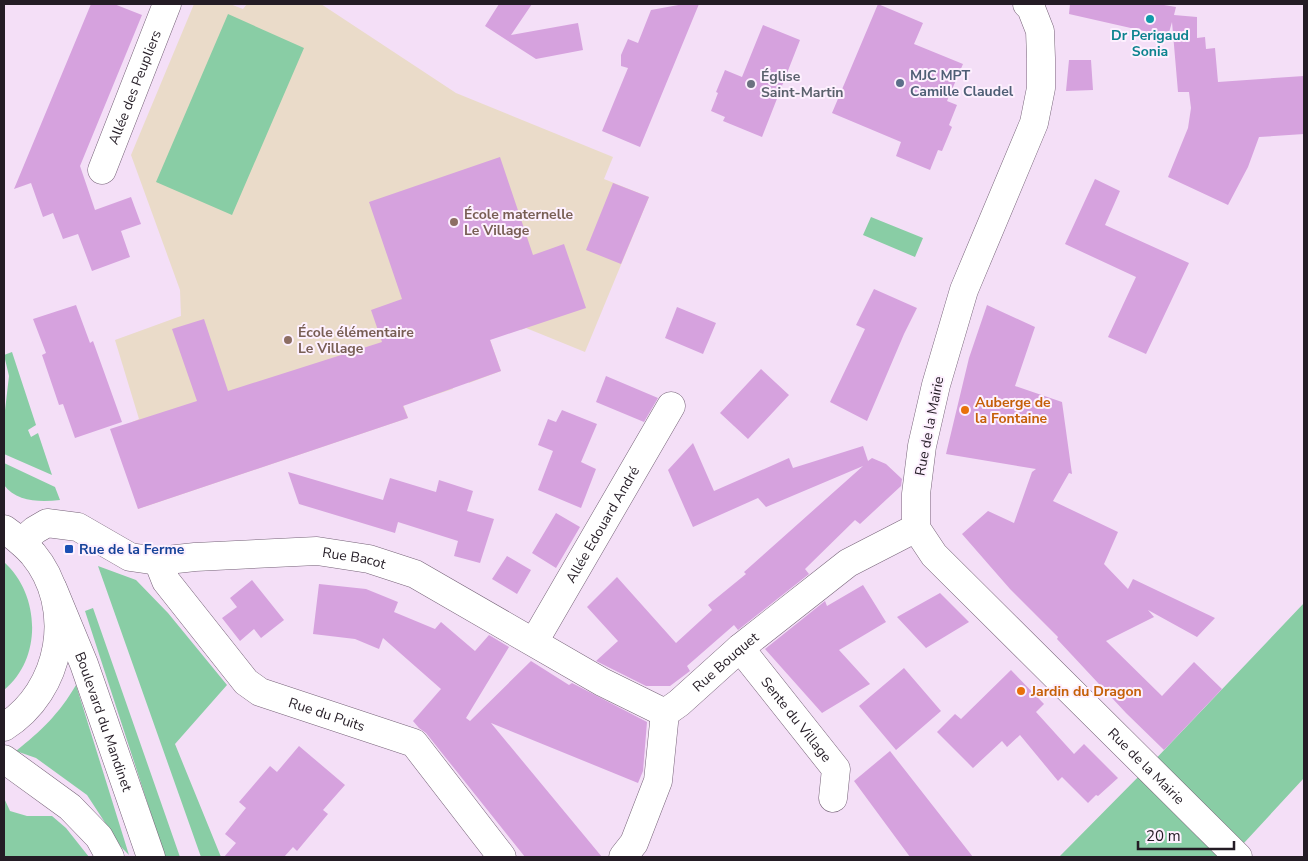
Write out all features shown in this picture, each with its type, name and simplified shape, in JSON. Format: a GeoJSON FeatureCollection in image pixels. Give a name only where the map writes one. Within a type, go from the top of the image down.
{"type":"FeatureCollection","features":[{"type":"Feature","properties":{"kind":"street","name":"Allée des Peupliers"},"geometry":{"type":"LineString","coordinates":[[102,170],[167,4]]}},
{"type":"Feature","properties":{"kind":"street","name":"Rue de la Mairie"},"geometry":{"type":"LineString","coordinates":[[1032,5],[1040,31],[1041,58],[1041,88],[1034,122],[964,290],[936,385],[922,446],[916,494],[916,528],[934,555],[1238,857]]}},
{"type":"Feature","properties":{"kind":"street","name":"Allée Edouard André"},"geometry":{"type":"LineString","coordinates":[[534,642],[671,406]]}},
{"type":"Feature","properties":{"kind":"street","name":"Rue Bacot"},"geometry":{"type":"LineString","coordinates":[[12,535],[35,530],[47,524],[78,527],[130,557],[158,561],[195,557],[316,551],[369,559],[415,574],[602,682],[665,713]]}},
{"type":"Feature","properties":{"kind":"street","name":"Rue Bouquet"},"geometry":{"type":"LineString","coordinates":[[665,713],[679,703],[740,648],[848,563],[916,528]]}},
{"type":"Feature","properties":{"kind":"street"},"geometry":{"type":"LineString","coordinates":[[4,727],[24,712],[38,695],[49,676],[56,655],[59,633],[58,611],[53,589],[33,554],[12,535]]}},
{"type":"Feature","properties":{"kind":"street","name":"Rue du Puits"},"geometry":{"type":"LineString","coordinates":[[158,561],[166,580],[246,682],[260,692],[414,743],[502,857]]}},
{"type":"Feature","properties":{"kind":"street","name":"Boulevard du Mandinet"},"geometry":{"type":"LineString","coordinates":[[53,589],[84,664],[151,857]]}},
{"type":"Feature","properties":{"kind":"street","name":"Sente du Village"},"geometry":{"type":"LineString","coordinates":[[740,648],[836,769],[833,798]]}},
{"type":"Feature","properties":{"kind":"street"},"geometry":{"type":"LineString","coordinates":[[623,857],[634,844],[658,781],[665,713]]}},
{"type":"Feature","properties":{"kind":"street"},"geometry":{"type":"LineString","coordinates":[[4,759],[70,807],[99,837],[110,857]]}},
{"type":"Feature","properties":{"kind":"shaded area"},"geometry":{"type":"Polygon","coordinates":[[[194,4],[230,4],[243,9],[247,4],[321,4],[456,93],[613,157],[604,179],[649,197],[585,352],[526,328],[521,330],[512,304],[474,345],[490,340],[501,371],[469,383],[463,367],[448,373],[453,389],[419,400],[413,384],[398,390],[408,418],[138,509],[132,422],[139,419],[115,340],[181,316],[180,290],[131,155],[194,4]]]}},
{"type":"Feature","properties":{"kind":"green space"},"geometry":{"type":"Polygon","coordinates":[[[228,14],[304,48],[232,215],[156,182],[228,14]]]}},
{"type":"Feature","properties":{"kind":"green space"},"geometry":{"type":"Polygon","coordinates":[[[871,217],[923,238],[915,257],[863,235],[871,217]]]}},
{"type":"Feature","properties":{"kind":"green space"},"geometry":{"type":"Polygon","coordinates":[[[12,352],[36,425],[28,430],[31,437],[38,433],[52,475],[4,454],[4,419],[9,376],[4,355],[12,352]]]}},
{"type":"Feature","properties":{"kind":"green space"},"geometry":{"type":"Polygon","coordinates":[[[4,463],[55,487],[60,500],[37,501],[15,495],[4,485],[4,463]]]}},
{"type":"Feature","properties":{"kind":"green space"},"geometry":{"type":"Polygon","coordinates":[[[4,562],[16,575],[25,591],[30,608],[32,626],[31,644],[26,661],[17,677],[4,690],[4,562]]]}},
{"type":"Feature","properties":{"kind":"green space"},"geometry":{"type":"Polygon","coordinates":[[[98,566],[136,580],[168,613],[227,685],[175,744],[221,857],[201,857],[98,566]]]}},
{"type":"Feature","properties":{"kind":"green space"},"geometry":{"type":"Polygon","coordinates":[[[1304,603],[1304,778],[1231,857],[1059,857],[1148,767],[1304,603]]]}},
{"type":"Feature","properties":{"kind":"green space"},"geometry":{"type":"Polygon","coordinates":[[[93,608],[180,857],[165,857],[85,611],[93,608]]]}},
{"type":"Feature","properties":{"kind":"green space"},"geometry":{"type":"Polygon","coordinates":[[[76,685],[129,855],[121,847],[87,795],[36,758],[16,751],[49,721],[63,705],[76,685]]]}},
{"type":"Feature","properties":{"kind":"green space"},"geometry":{"type":"Polygon","coordinates":[[[4,798],[10,811],[27,816],[52,816],[66,828],[89,857],[4,857],[4,798]]]}},
{"type":"Feature","properties":{"kind":"building"},"geometry":{"type":"Polygon","coordinates":[[[91,4],[114,4],[142,15],[80,166],[95,210],[131,197],[141,224],[121,231],[130,257],[92,271],[78,234],[63,239],[53,213],[43,217],[31,183],[14,189],[91,4]]]}},
{"type":"Feature","properties":{"kind":"building"},"geometry":{"type":"Polygon","coordinates":[[[499,4],[532,4],[511,35],[578,23],[583,50],[536,59],[485,26],[499,4]]]}},
{"type":"Feature","properties":{"kind":"building"},"geometry":{"type":"Polygon","coordinates":[[[684,4],[699,4],[640,147],[602,131],[628,68],[621,66],[621,55],[628,39],[638,43],[651,10],[684,4]]]}},
{"type":"Feature","properties":{"kind":"building","name":"MJC MPT Camille Claudel"},"geometry":{"type":"Polygon","coordinates":[[[878,4],[923,23],[914,44],[963,64],[947,101],[957,105],[949,125],[952,127],[942,151],[938,150],[930,170],[896,156],[901,142],[832,113],[878,4]]]}},
{"type":"Feature","properties":{"kind":"building"},"geometry":{"type":"Polygon","coordinates":[[[1070,4],[1158,4],[1176,7],[1174,15],[1197,17],[1197,38],[1205,37],[1206,49],[1215,48],[1218,82],[1304,76],[1304,134],[1259,137],[1248,167],[1228,205],[1168,177],[1188,128],[1191,108],[1189,92],[1178,92],[1172,22],[1168,36],[1069,14],[1070,4]]]}},
{"type":"Feature","properties":{"kind":"building","name":"Église Saint-Martin"},"geometry":{"type":"Polygon","coordinates":[[[763,25],[800,40],[762,137],[723,121],[725,117],[711,111],[725,70],[742,77],[763,25]]]}},
{"type":"Feature","properties":{"kind":"building"},"geometry":{"type":"Polygon","coordinates":[[[1069,60],[1091,60],[1093,90],[1066,91],[1069,60]]]}},
{"type":"Feature","properties":{"kind":"building"},"geometry":{"type":"Polygon","coordinates":[[[500,157],[533,255],[564,244],[586,308],[490,340],[501,371],[403,406],[408,418],[138,509],[110,429],[197,401],[172,329],[204,319],[228,391],[382,342],[371,310],[402,299],[369,202],[500,157]]]}},
{"type":"Feature","properties":{"kind":"building"},"geometry":{"type":"Polygon","coordinates":[[[1095,179],[1120,191],[1105,225],[1189,263],[1146,354],[1108,337],[1136,277],[1065,244],[1095,179]]]}},
{"type":"Feature","properties":{"kind":"building"},"geometry":{"type":"Polygon","coordinates":[[[613,183],[649,197],[621,264],[586,250],[613,183]]]}},
{"type":"Feature","properties":{"kind":"building"},"geometry":{"type":"Polygon","coordinates":[[[874,289],[917,308],[867,421],[830,402],[865,329],[856,325],[874,289]]]}},
{"type":"Feature","properties":{"kind":"building"},"geometry":{"type":"Polygon","coordinates":[[[76,305],[90,343],[93,341],[122,422],[75,438],[63,404],[59,405],[42,355],[46,353],[33,319],[76,305]]]}},
{"type":"Feature","properties":{"kind":"building"},"geometry":{"type":"Polygon","coordinates":[[[987,305],[1035,327],[1015,386],[1062,402],[1072,474],[1069,473],[1053,501],[1118,532],[1104,564],[1128,589],[1133,579],[1215,618],[1197,637],[1148,610],[1154,617],[1106,641],[1162,696],[1194,662],[1222,689],[1164,750],[1126,713],[1057,639],[1058,637],[1010,589],[962,534],[988,511],[1014,523],[1032,472],[1036,469],[946,454],[969,358],[987,305]]]}},
{"type":"Feature","properties":{"kind":"building"},"geometry":{"type":"Polygon","coordinates":[[[677,307],[716,323],[703,354],[665,338],[677,307]]]}},
{"type":"Feature","properties":{"kind":"building"},"geometry":{"type":"Polygon","coordinates":[[[761,369],[789,395],[748,439],[720,413],[761,369]]]}},
{"type":"Feature","properties":{"kind":"building"},"geometry":{"type":"Polygon","coordinates":[[[606,376],[658,398],[644,422],[596,402],[606,376]]]}},
{"type":"Feature","properties":{"kind":"building"},"geometry":{"type":"Polygon","coordinates":[[[562,410],[597,424],[581,462],[596,469],[581,508],[538,490],[553,451],[538,445],[548,419],[556,422],[562,410]]]}},
{"type":"Feature","properties":{"kind":"building"},"geometry":{"type":"Polygon","coordinates":[[[693,443],[714,491],[789,458],[793,468],[863,446],[868,461],[872,458],[886,464],[902,479],[901,486],[860,524],[855,520],[805,569],[809,574],[738,630],[734,625],[687,666],[690,671],[670,686],[646,686],[596,661],[618,641],[587,607],[617,577],[676,643],[712,610],[708,605],[746,574],[744,572],[863,466],[766,507],[758,498],[693,527],[668,470],[693,443]]]}},
{"type":"Feature","properties":{"kind":"building"},"geometry":{"type":"Polygon","coordinates":[[[288,472],[383,500],[390,478],[436,492],[439,480],[473,491],[467,511],[494,519],[480,563],[454,556],[458,541],[398,522],[395,533],[299,504],[288,472]]]}},
{"type":"Feature","properties":{"kind":"building"},"geometry":{"type":"Polygon","coordinates":[[[556,513],[580,527],[556,568],[532,553],[556,513]]]}},
{"type":"Feature","properties":{"kind":"building"},"geometry":{"type":"Polygon","coordinates":[[[507,556],[531,570],[517,594],[492,579],[507,556]]]}},
{"type":"Feature","properties":{"kind":"building"},"geometry":{"type":"Polygon","coordinates":[[[252,580],[284,620],[261,638],[254,629],[240,641],[222,618],[237,607],[230,598],[252,580]]]}},
{"type":"Feature","properties":{"kind":"building"},"geometry":{"type":"Polygon","coordinates":[[[319,584],[366,589],[398,602],[394,612],[435,629],[441,622],[475,651],[489,635],[509,647],[466,718],[470,721],[531,661],[569,685],[572,683],[647,722],[643,771],[638,783],[491,723],[602,857],[525,857],[426,733],[413,721],[441,689],[383,638],[379,649],[355,639],[313,634],[319,584]]]}},
{"type":"Feature","properties":{"kind":"building"},"geometry":{"type":"Polygon","coordinates":[[[863,585],[886,622],[839,650],[870,684],[822,713],[765,649],[825,601],[827,606],[863,585]]]}},
{"type":"Feature","properties":{"kind":"building"},"geometry":{"type":"Polygon","coordinates":[[[940,593],[969,622],[926,648],[897,617],[940,593]]]}},
{"type":"Feature","properties":{"kind":"building"},"geometry":{"type":"Polygon","coordinates":[[[904,668],[941,711],[896,750],[859,706],[904,668]]]}},
{"type":"Feature","properties":{"kind":"building"},"geometry":{"type":"Polygon","coordinates":[[[1011,670],[1044,704],[1036,712],[1074,754],[1084,744],[1118,778],[1088,803],[1062,777],[1058,781],[1020,735],[1007,747],[1002,741],[973,768],[937,732],[955,714],[961,719],[1011,670]]]}},
{"type":"Feature","properties":{"kind":"building"},"geometry":{"type":"Polygon","coordinates":[[[299,746],[345,785],[323,810],[328,814],[297,851],[293,847],[284,857],[224,857],[236,843],[225,834],[246,808],[239,802],[270,766],[277,772],[299,746]]]}},
{"type":"Feature","properties":{"kind":"building"},"geometry":{"type":"Polygon","coordinates":[[[890,751],[973,857],[910,857],[854,781],[890,751]]]}},
{"type":"Feature","properties":{"kind":"place","name":"Dr Perigaud Sonia"},"geometry":{"type":"Point","coordinates":[1150,19]}},
{"type":"Feature","properties":{"kind":"place","name":"MJC MPT Camille Claudel"},"geometry":{"type":"Point","coordinates":[900,83]}},
{"type":"Feature","properties":{"kind":"place","name":"Église Saint-Martin"},"geometry":{"type":"Point","coordinates":[751,84]}},
{"type":"Feature","properties":{"kind":"place","name":"École maternelle Le Village"},"geometry":{"type":"Point","coordinates":[454,222]}},
{"type":"Feature","properties":{"kind":"place","name":"École élémentaire Le Village"},"geometry":{"type":"Point","coordinates":[288,340]}},
{"type":"Feature","properties":{"kind":"place","name":"Auberge de la Fontaine"},"geometry":{"type":"Point","coordinates":[965,410]}},
{"type":"Feature","properties":{"kind":"place","name":"Rue de la Ferme"},"geometry":{"type":"Point","coordinates":[69,549]}},
{"type":"Feature","properties":{"kind":"place","name":"Jardin du Dragon"},"geometry":{"type":"Point","coordinates":[1021,691]}}]}
